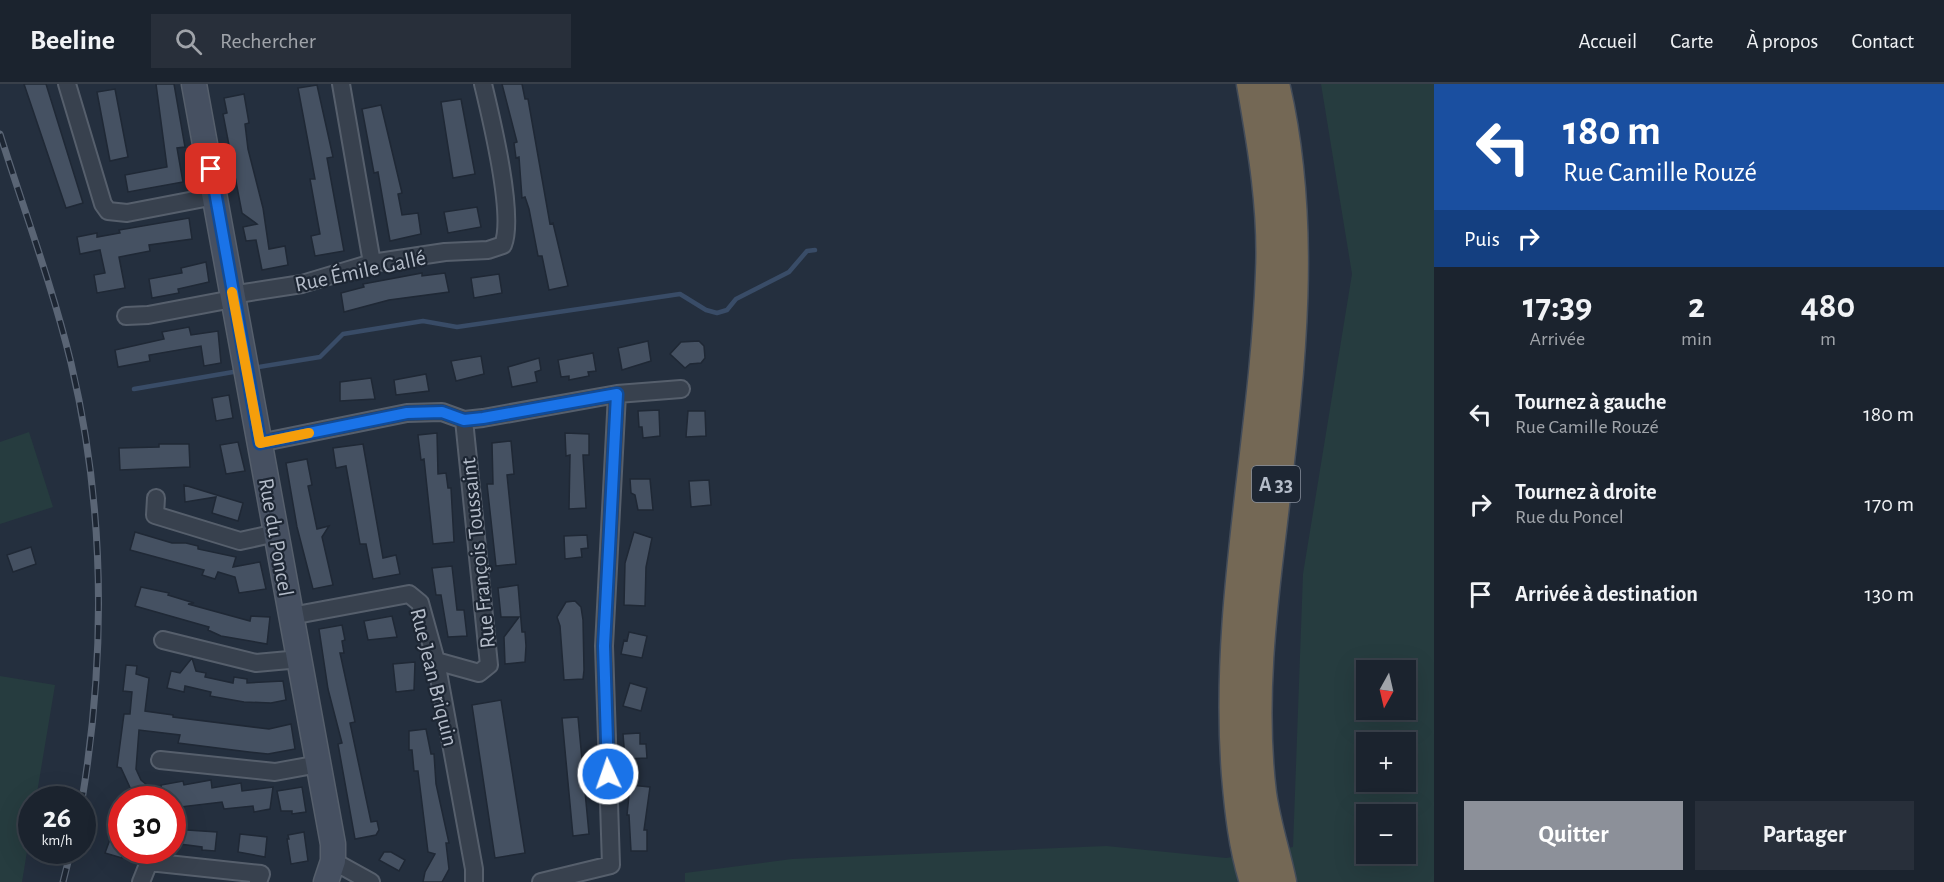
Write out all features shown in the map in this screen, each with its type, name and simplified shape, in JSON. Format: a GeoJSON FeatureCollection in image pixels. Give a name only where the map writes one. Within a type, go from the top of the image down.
{"type":"FeatureCollection","features":[{"type":"Feature","properties":{"kind":"highway","name":"A 33"},"geometry":{"type":"LineString","coordinates":[[1252,84],[1267,174],[1271,271],[1266,353],[1239,600],[1234,690],[1240,801],[1255,882]]}},
{"type":"Feature","properties":{"kind":"highway","name":"A 33"},"geometry":{"type":"LineString","coordinates":[[1274,84],[1289,178],[1293,297],[1283,426],[1264,587],[1258,705],[1262,794],[1281,882]]}},
{"type":"Feature","properties":{"kind":"street"},"geometry":{"type":"LineString","coordinates":[[67,84],[103,204],[108,211],[127,213],[215,196]]}},
{"type":"Feature","properties":{"kind":"street","name":"Rue du Poncel"},"geometry":{"type":"LineString","coordinates":[[197,84],[244,359],[320,764],[330,872]]}},
{"type":"Feature","properties":{"kind":"street"},"geometry":{"type":"LineString","coordinates":[[341,84],[372,263]]}},
{"type":"Feature","properties":{"kind":"street","name":"Rue Émile Gallé"},"geometry":{"type":"LineString","coordinates":[[126,316],[148,315],[244,293],[302,284],[372,263],[445,252],[488,250],[503,245],[506,224],[496,142],[483,84]]}},
{"type":"Feature","properties":{"kind":"street"},"geometry":{"type":"LineString","coordinates":[[260,443],[407,413],[442,412],[464,420],[617,394],[681,389]]}},
{"type":"Feature","properties":{"kind":"street"},"geometry":{"type":"LineString","coordinates":[[541,882],[610,865],[604,646],[617,394]]}},
{"type":"Feature","properties":{"kind":"street","name":"Rue François Toussaint"},"geometry":{"type":"LineString","coordinates":[[436,661],[479,673],[489,665],[464,420]]}},
{"type":"Feature","properties":{"kind":"street"},"geometry":{"type":"LineString","coordinates":[[156,498],[155,515],[240,541],[276,533]]}},
{"type":"Feature","properties":{"kind":"street","name":"Rue Jean Briquin"},"geometry":{"type":"LineString","coordinates":[[291,616],[409,594],[420,603],[436,661],[463,801],[474,882]]}},
{"type":"Feature","properties":{"kind":"street"},"geometry":{"type":"LineString","coordinates":[[163,640],[256,663],[300,659]]}},
{"type":"Feature","properties":{"kind":"street"},"geometry":{"type":"LineString","coordinates":[[160,760],[275,772],[320,764]]}},
{"type":"Feature","properties":{"kind":"street"},"geometry":{"type":"LineString","coordinates":[[141,882],[149,862],[261,874],[258,882]]}},
{"type":"Feature","properties":{"kind":"street"},"geometry":{"type":"LineString","coordinates":[[330,872],[371,882]]}},
{"type":"Feature","properties":{"kind":"green space"},"geometry":{"type":"Polygon","coordinates":[[[1321,84],[1434,84],[1434,882],[685,882],[685,873],[792,859],[1106,846],[1226,858],[1293,847],[1303,574],[1352,274],[1321,84]]]}},
{"type":"Feature","properties":{"kind":"green space"},"geometry":{"type":"Polygon","coordinates":[[[29,432],[53,507],[0,524],[0,442],[29,432]]]}},
{"type":"Feature","properties":{"kind":"green space"},"geometry":{"type":"Polygon","coordinates":[[[0,676],[55,685],[38,786],[18,786],[18,864],[25,864],[22,882],[0,882],[0,676]]]}},
{"type":"Feature","properties":{"kind":"building"},"geometry":{"type":"Polygon","coordinates":[[[24,84],[46,84],[83,203],[66,208],[24,84]]]}},
{"type":"Feature","properties":{"kind":"building"},"geometry":{"type":"Polygon","coordinates":[[[156,84],[174,84],[185,147],[177,148],[183,182],[128,192],[125,175],[167,167],[156,84]]]}},
{"type":"Feature","properties":{"kind":"building"},"geometry":{"type":"Polygon","coordinates":[[[502,84],[522,84],[525,99],[528,99],[550,224],[553,223],[568,286],[549,290],[542,256],[538,256],[529,209],[525,197],[522,198],[519,157],[516,158],[514,143],[517,142],[502,84]]]}},
{"type":"Feature","properties":{"kind":"building"},"geometry":{"type":"Polygon","coordinates":[[[317,85],[333,157],[327,158],[344,251],[315,256],[311,236],[320,234],[310,179],[315,179],[298,88],[317,85]]]}},
{"type":"Feature","properties":{"kind":"building"},"geometry":{"type":"Polygon","coordinates":[[[115,89],[128,157],[110,161],[97,92],[115,89]]]}},
{"type":"Feature","properties":{"kind":"building"},"geometry":{"type":"Polygon","coordinates":[[[244,94],[249,123],[245,124],[248,149],[263,208],[269,249],[285,246],[288,265],[262,270],[256,240],[246,241],[243,227],[257,224],[242,213],[223,114],[227,113],[224,98],[244,94]]]}},
{"type":"Feature","properties":{"kind":"building"},"geometry":{"type":"Polygon","coordinates":[[[461,99],[475,174],[453,178],[441,102],[461,99]]]}},
{"type":"Feature","properties":{"kind":"building"},"geometry":{"type":"Polygon","coordinates":[[[381,105],[402,193],[398,194],[402,215],[418,213],[421,234],[390,241],[378,172],[374,173],[362,109],[381,105]]]}},
{"type":"Feature","properties":{"kind":"building"},"geometry":{"type":"Polygon","coordinates":[[[477,207],[481,227],[448,233],[444,212],[477,207]]]}},
{"type":"Feature","properties":{"kind":"building"},"geometry":{"type":"Polygon","coordinates":[[[189,218],[192,239],[149,245],[150,251],[119,257],[125,288],[97,293],[94,275],[105,273],[100,250],[80,254],[77,237],[97,233],[97,237],[120,233],[119,230],[189,218]]]}},
{"type":"Feature","properties":{"kind":"building"},"geometry":{"type":"Polygon","coordinates":[[[206,262],[209,282],[178,289],[179,293],[152,298],[149,279],[182,273],[181,268],[206,262]]]}},
{"type":"Feature","properties":{"kind":"building"},"geometry":{"type":"Polygon","coordinates":[[[422,273],[422,276],[445,273],[449,292],[389,300],[344,312],[341,293],[364,287],[363,284],[422,273]]]}},
{"type":"Feature","properties":{"kind":"building"},"geometry":{"type":"Polygon","coordinates":[[[499,274],[502,293],[474,298],[471,278],[499,274]]]}},
{"type":"Feature","properties":{"kind":"building"},"geometry":{"type":"Polygon","coordinates":[[[189,327],[191,335],[218,331],[221,363],[204,366],[201,346],[149,355],[150,361],[118,367],[115,350],[164,339],[162,332],[189,327]]]}},
{"type":"Feature","properties":{"kind":"building"},"geometry":{"type":"Polygon","coordinates":[[[648,341],[651,361],[622,370],[618,348],[648,341]]]}},
{"type":"Feature","properties":{"kind":"building"},"geometry":{"type":"Polygon","coordinates":[[[699,341],[704,346],[705,358],[701,363],[690,364],[685,368],[670,354],[681,342],[699,341]]]}},
{"type":"Feature","properties":{"kind":"building"},"geometry":{"type":"Polygon","coordinates":[[[593,353],[596,371],[588,372],[589,376],[569,380],[569,376],[561,377],[558,360],[593,353]]]}},
{"type":"Feature","properties":{"kind":"building"},"geometry":{"type":"Polygon","coordinates":[[[481,356],[484,374],[456,381],[451,361],[481,356]]]}},
{"type":"Feature","properties":{"kind":"building"},"geometry":{"type":"Polygon","coordinates":[[[539,358],[541,370],[535,372],[537,382],[512,387],[508,367],[539,358]]]}},
{"type":"Feature","properties":{"kind":"building"},"geometry":{"type":"Polygon","coordinates":[[[426,374],[429,391],[396,395],[394,380],[426,374]]]}},
{"type":"Feature","properties":{"kind":"building"},"geometry":{"type":"Polygon","coordinates":[[[371,378],[375,399],[340,401],[340,382],[371,378]]]}},
{"type":"Feature","properties":{"kind":"building"},"geometry":{"type":"Polygon","coordinates":[[[229,395],[233,418],[216,421],[212,398],[229,395]]]}},
{"type":"Feature","properties":{"kind":"building"},"geometry":{"type":"Polygon","coordinates":[[[659,410],[660,436],[643,438],[642,427],[639,427],[638,411],[659,410]]]}},
{"type":"Feature","properties":{"kind":"building"},"geometry":{"type":"Polygon","coordinates":[[[688,411],[705,411],[706,436],[686,437],[688,411]]]}},
{"type":"Feature","properties":{"kind":"building"},"geometry":{"type":"Polygon","coordinates":[[[437,433],[438,474],[446,473],[448,488],[451,488],[454,542],[433,544],[424,459],[421,460],[418,435],[437,433]]]}},
{"type":"Feature","properties":{"kind":"building"},"geometry":{"type":"Polygon","coordinates":[[[565,433],[589,434],[589,455],[583,455],[586,508],[569,509],[570,455],[566,456],[565,433]]]}},
{"type":"Feature","properties":{"kind":"building"},"geometry":{"type":"Polygon","coordinates":[[[511,441],[514,474],[507,475],[516,564],[496,566],[487,484],[493,484],[492,443],[511,441]]]}},
{"type":"Feature","properties":{"kind":"building"},"geometry":{"type":"Polygon","coordinates":[[[238,442],[245,471],[226,474],[220,445],[238,442]]]}},
{"type":"Feature","properties":{"kind":"building"},"geometry":{"type":"Polygon","coordinates":[[[159,444],[189,444],[190,467],[120,470],[119,448],[159,447],[159,444]]]}},
{"type":"Feature","properties":{"kind":"building"},"geometry":{"type":"Polygon","coordinates":[[[363,444],[383,558],[396,555],[400,574],[373,579],[366,544],[360,544],[346,466],[336,468],[333,448],[363,444]]]}},
{"type":"Feature","properties":{"kind":"building"},"geometry":{"type":"Polygon","coordinates":[[[307,459],[312,485],[308,486],[317,529],[329,526],[322,537],[333,585],[313,589],[297,527],[286,463],[307,459]]]}},
{"type":"Feature","properties":{"kind":"building"},"geometry":{"type":"Polygon","coordinates":[[[630,479],[650,479],[653,510],[638,510],[635,495],[631,493],[630,479]]]}},
{"type":"Feature","properties":{"kind":"building"},"geometry":{"type":"Polygon","coordinates":[[[709,480],[711,505],[691,507],[689,481],[709,480]]]}},
{"type":"Feature","properties":{"kind":"building"},"geometry":{"type":"Polygon","coordinates":[[[184,485],[243,503],[238,521],[212,513],[216,497],[185,502],[184,485]]]}},
{"type":"Feature","properties":{"kind":"building"},"geometry":{"type":"Polygon","coordinates":[[[135,532],[236,557],[233,567],[260,562],[266,589],[239,593],[235,577],[218,572],[215,579],[202,575],[204,570],[130,550],[135,532]]]}},
{"type":"Feature","properties":{"kind":"building"},"geometry":{"type":"Polygon","coordinates":[[[634,532],[652,538],[646,567],[645,606],[624,605],[625,563],[634,532]]]}},
{"type":"Feature","properties":{"kind":"building"},"geometry":{"type":"Polygon","coordinates":[[[587,535],[588,548],[581,549],[582,557],[565,559],[564,536],[587,535]]]}},
{"type":"Feature","properties":{"kind":"building"},"geometry":{"type":"Polygon","coordinates":[[[31,547],[36,564],[13,572],[7,555],[31,547]]]}},
{"type":"Feature","properties":{"kind":"building"},"geometry":{"type":"Polygon","coordinates":[[[452,566],[457,610],[464,610],[467,636],[448,637],[441,595],[436,595],[432,568],[452,566]]]}},
{"type":"Feature","properties":{"kind":"building"},"geometry":{"type":"Polygon","coordinates":[[[518,585],[522,632],[525,632],[525,662],[505,664],[504,637],[519,617],[501,617],[498,588],[518,585]]]}},
{"type":"Feature","properties":{"kind":"building"},"geometry":{"type":"Polygon","coordinates":[[[141,587],[169,593],[168,595],[194,603],[188,604],[250,621],[251,616],[270,617],[267,644],[221,636],[208,630],[209,627],[135,606],[141,587]]]}},
{"type":"Feature","properties":{"kind":"building"},"geometry":{"type":"Polygon","coordinates":[[[575,601],[581,607],[583,620],[583,679],[564,680],[560,626],[557,617],[566,602],[575,601]]]}},
{"type":"Feature","properties":{"kind":"building"},"geometry":{"type":"Polygon","coordinates":[[[392,616],[397,637],[368,640],[364,621],[392,616]]]}},
{"type":"Feature","properties":{"kind":"building"},"geometry":{"type":"Polygon","coordinates":[[[342,625],[345,640],[342,641],[344,653],[340,653],[355,722],[350,723],[371,822],[377,821],[379,830],[376,835],[355,839],[338,744],[342,743],[328,689],[319,629],[342,625]]]}},
{"type":"Feature","properties":{"kind":"building"},"geometry":{"type":"Polygon","coordinates":[[[629,632],[647,636],[642,658],[621,654],[624,640],[627,641],[629,632]]]}},
{"type":"Feature","properties":{"kind":"building"},"geometry":{"type":"Polygon","coordinates":[[[192,658],[196,671],[206,673],[205,677],[233,683],[234,677],[247,679],[247,683],[283,681],[286,700],[271,703],[244,702],[210,696],[211,692],[185,686],[184,692],[167,688],[171,671],[180,673],[192,658]]]}},
{"type":"Feature","properties":{"kind":"building"},"geometry":{"type":"Polygon","coordinates":[[[415,662],[414,690],[396,692],[393,664],[415,662]]]}},
{"type":"Feature","properties":{"kind":"building"},"geometry":{"type":"Polygon","coordinates":[[[126,665],[137,666],[136,674],[149,678],[145,711],[173,715],[173,717],[269,729],[291,724],[295,749],[268,754],[249,752],[178,743],[180,735],[139,730],[136,769],[141,780],[148,786],[129,786],[121,768],[117,767],[124,714],[130,714],[132,692],[123,691],[126,665]]]}},
{"type":"Feature","properties":{"kind":"building"},"geometry":{"type":"Polygon","coordinates":[[[630,683],[647,688],[641,711],[623,706],[630,683]]]}},
{"type":"Feature","properties":{"kind":"building"},"geometry":{"type":"Polygon","coordinates":[[[501,700],[525,853],[495,858],[472,705],[501,700]]]}},
{"type":"Feature","properties":{"kind":"building"},"geometry":{"type":"Polygon","coordinates":[[[578,717],[589,834],[573,836],[562,718],[578,717]]]}},
{"type":"Feature","properties":{"kind":"building"},"geometry":{"type":"Polygon","coordinates":[[[426,729],[431,754],[434,754],[436,784],[449,843],[446,843],[449,869],[442,882],[423,882],[425,872],[435,854],[428,852],[418,771],[414,771],[412,750],[409,750],[409,731],[426,729]]]}},
{"type":"Feature","properties":{"kind":"building"},"geometry":{"type":"Polygon","coordinates":[[[640,733],[640,744],[646,744],[647,758],[625,759],[623,734],[640,733]]]}},
{"type":"Feature","properties":{"kind":"building"},"geometry":{"type":"Polygon","coordinates":[[[211,780],[212,788],[241,783],[242,791],[273,787],[270,809],[254,812],[253,806],[224,809],[222,802],[186,806],[186,786],[161,785],[183,781],[184,785],[211,780]]]}},
{"type":"Feature","properties":{"kind":"building"},"geometry":{"type":"Polygon","coordinates":[[[630,785],[650,787],[644,830],[647,830],[647,851],[631,851],[629,815],[627,815],[630,785]]]}},
{"type":"Feature","properties":{"kind":"building"},"geometry":{"type":"Polygon","coordinates":[[[302,787],[306,812],[292,814],[292,811],[281,811],[277,791],[302,787]]]}},
{"type":"Feature","properties":{"kind":"building"},"geometry":{"type":"Polygon","coordinates":[[[186,830],[217,832],[215,851],[202,850],[202,847],[186,845],[186,830]]]}},
{"type":"Feature","properties":{"kind":"building"},"geometry":{"type":"Polygon","coordinates":[[[304,832],[308,861],[291,864],[288,835],[304,832]]]}},
{"type":"Feature","properties":{"kind":"building"},"geometry":{"type":"Polygon","coordinates":[[[240,834],[267,837],[265,857],[238,852],[240,834]]]}},
{"type":"Feature","properties":{"kind":"building"},"geometry":{"type":"Polygon","coordinates":[[[384,852],[391,852],[405,860],[399,871],[379,860],[384,852]]]}},
{"type":"Feature","properties":{"kind":"waterway"},"geometry":{"type":"LineString","coordinates":[[253,368],[320,357],[343,334],[423,321],[457,327],[680,294],[706,310],[717,313],[727,310],[736,299],[789,272],[807,251],[815,250]]}},
{"type":"Feature","properties":{"kind":"waterway"},"geometry":{"type":"LineString","coordinates":[[134,389],[239,371]]}},
{"type":"Feature","properties":{"kind":"railway"},"geometry":{"type":"LineString","coordinates":[[0,134],[47,276],[71,363],[90,472],[96,526],[98,636],[90,745],[84,786]]}},
{"type":"Feature","properties":{"kind":"railway"},"geometry":{"type":"LineString","coordinates":[[63,882],[68,864]]}},
{"type":"Feature","properties":{"kind":"slow traffic"},"geometry":{"type":"LineString","coordinates":[[232,292],[260,443],[309,433]]}},
{"type":"Feature","properties":{"kind":"route"},"geometry":{"type":"LineString","coordinates":[[211,169],[260,443],[407,413],[442,412],[464,420],[617,394],[604,646],[608,774]]}}]}
